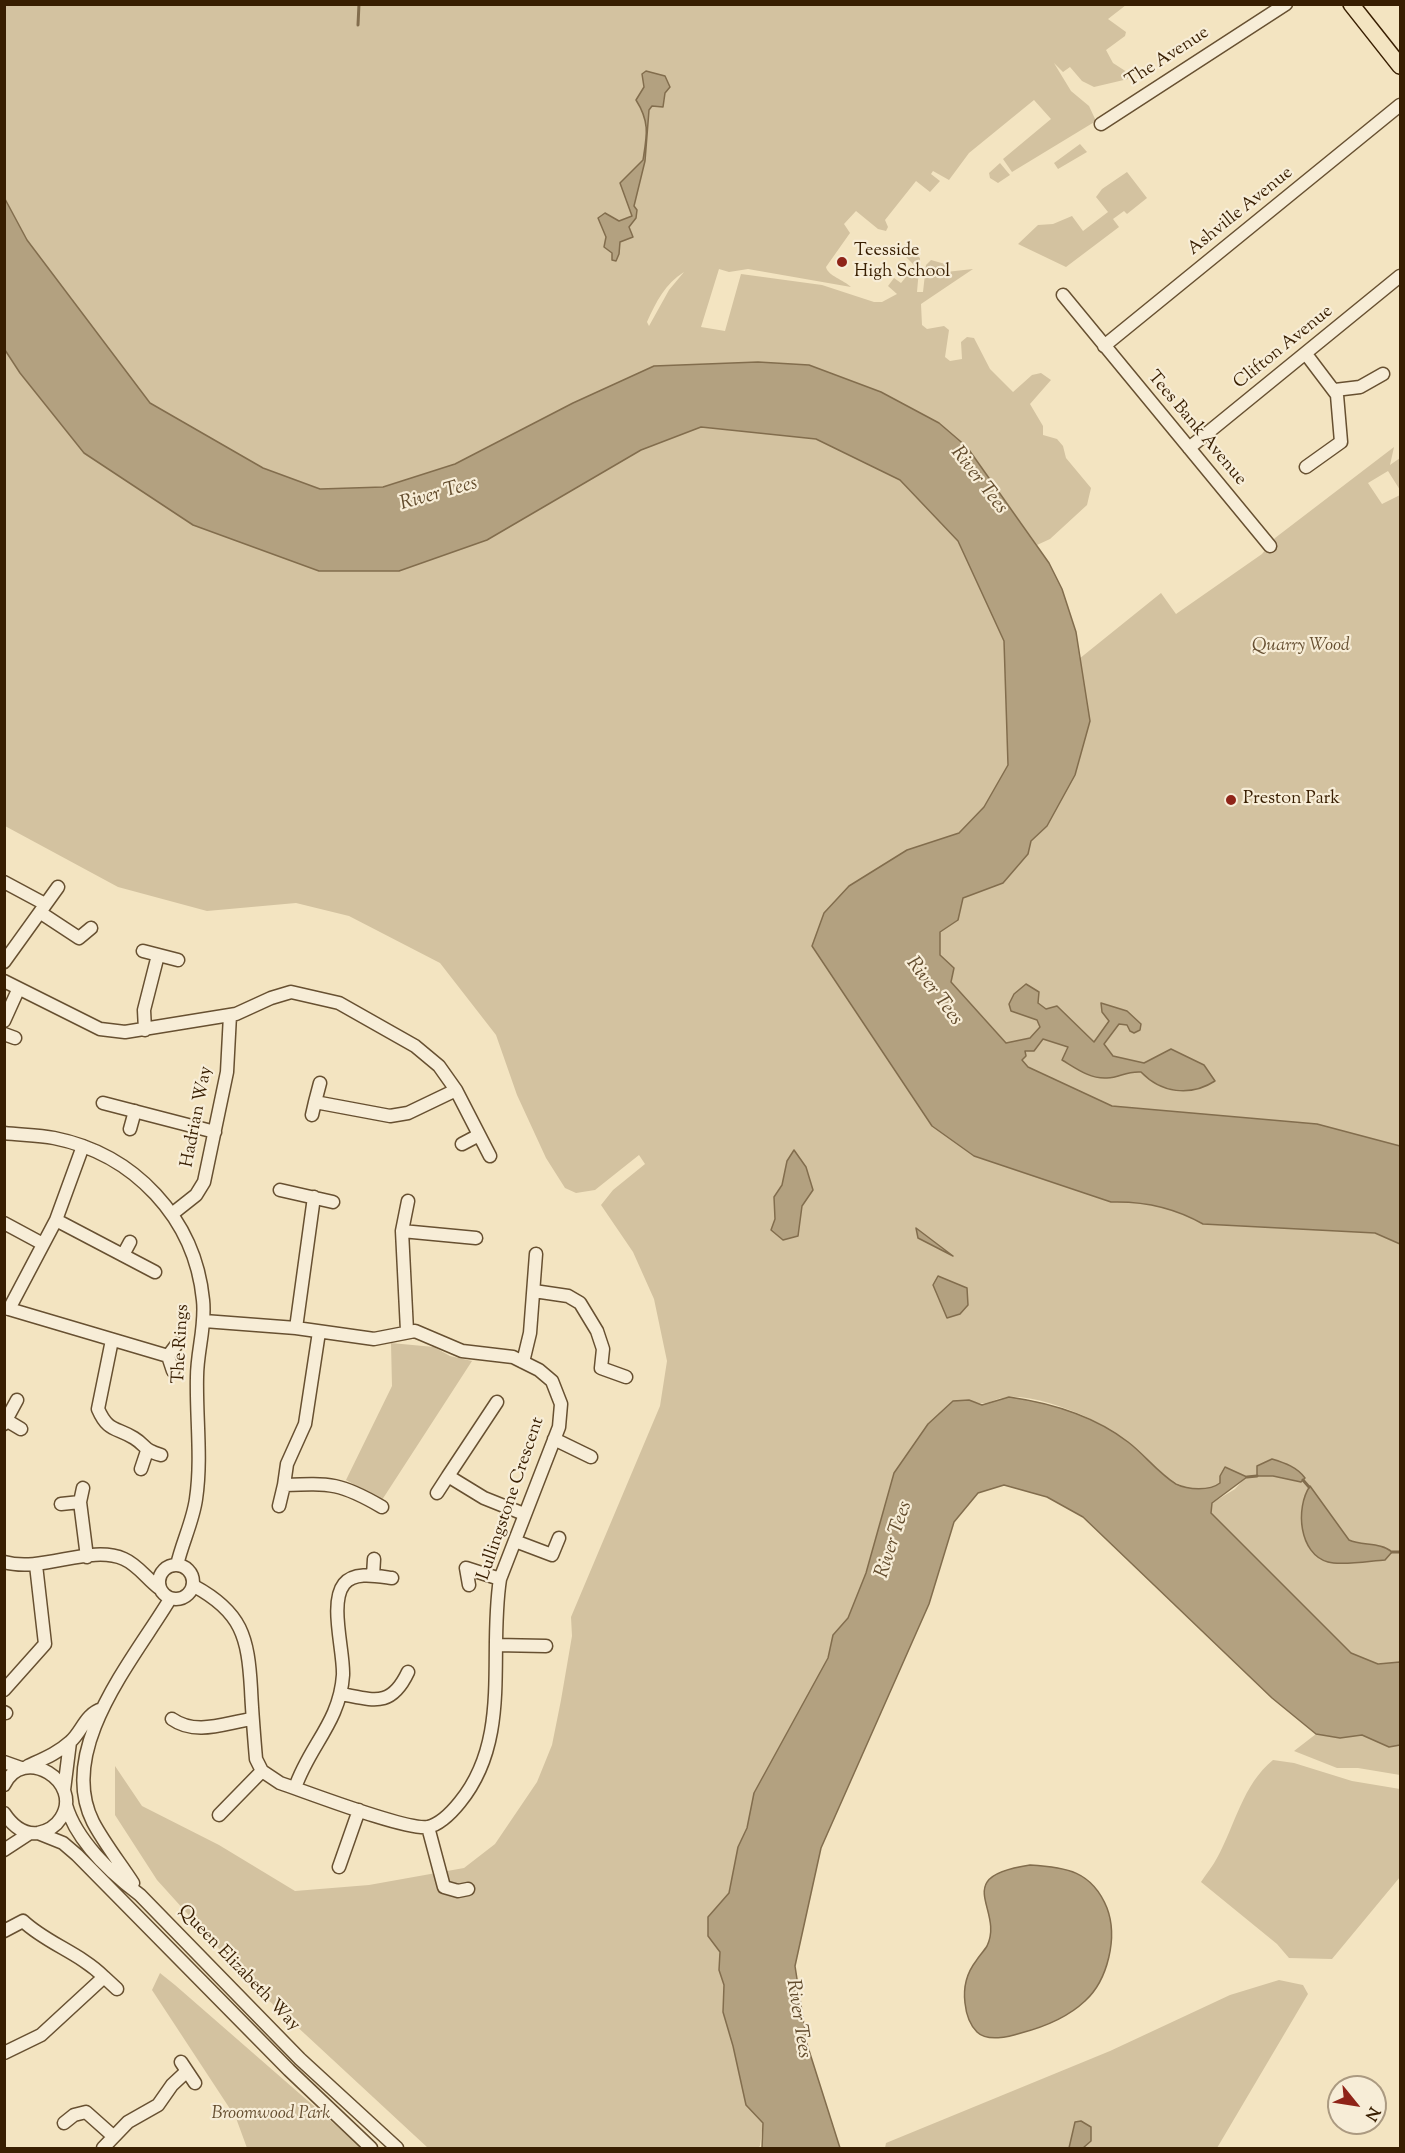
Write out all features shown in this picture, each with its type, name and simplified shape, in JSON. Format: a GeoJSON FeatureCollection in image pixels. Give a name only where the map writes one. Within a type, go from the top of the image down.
{"type":"FeatureCollection","features":[{"type":"Feature","properties":{"kind":"main road"},"geometry":{"type":"LineString","coordinates":[[1351,4],[1401,66]]}},
{"type":"Feature","properties":{"kind":"street","name":"The Avenue"},"geometry":{"type":"LineString","coordinates":[[1101,124],[1286,4]]}},
{"type":"Feature","properties":{"kind":"street","name":"Ashville Avenue"},"geometry":{"type":"LineString","coordinates":[[1104,346],[1401,105]]}},
{"type":"Feature","properties":{"kind":"street","name":"Clifton Avenue"},"geometry":{"type":"LineString","coordinates":[[1189,448],[1401,276]]}},
{"type":"Feature","properties":{"kind":"street","name":"Tees Bank Avenue"},"geometry":{"type":"LineString","coordinates":[[1063,295],[1270,546]]}},
{"type":"Feature","properties":{"kind":"street"},"geometry":{"type":"LineString","coordinates":[[1306,354],[1335,390],[1341,442],[1306,467]]}},
{"type":"Feature","properties":{"kind":"street"},"geometry":{"type":"LineString","coordinates":[[1335,390],[1360,387],[1383,374]]}},
{"type":"Feature","properties":{"kind":"street"},"geometry":{"type":"LineString","coordinates":[[4,882],[43,908],[77,945],[91,928]]}},
{"type":"Feature","properties":{"kind":"street"},"geometry":{"type":"LineString","coordinates":[[4,962],[58,887]]}},
{"type":"Feature","properties":{"kind":"street"},"geometry":{"type":"LineString","coordinates":[[143,951],[178,960]]}},
{"type":"Feature","properties":{"kind":"street"},"geometry":{"type":"LineString","coordinates":[[145,1030],[144,1010],[158,955]]}},
{"type":"Feature","properties":{"kind":"street"},"geometry":{"type":"LineString","coordinates":[[4,981],[100,1029],[125,1032],[230,1015],[291,992],[321,997],[339,1003],[415,1046],[439,1066],[456,1090],[490,1156]]}},
{"type":"Feature","properties":{"kind":"street"},"geometry":{"type":"LineString","coordinates":[[4,1021],[18,990]]}},
{"type":"Feature","properties":{"kind":"street","name":"Hadrian Way"},"geometry":{"type":"LineString","coordinates":[[172,1214],[196,1195],[204,1182],[227,1072],[230,1015]]}},
{"type":"Feature","properties":{"kind":"street"},"geometry":{"type":"LineString","coordinates":[[312,1115],[320,1083]]}},
{"type":"Feature","properties":{"kind":"street"},"geometry":{"type":"LineString","coordinates":[[315,1102],[390,1116],[408,1113],[456,1090]]}},
{"type":"Feature","properties":{"kind":"street"},"geometry":{"type":"LineString","coordinates":[[104,1103],[215,1132]]}},
{"type":"Feature","properties":{"kind":"street"},"geometry":{"type":"LineString","coordinates":[[130,1129],[135,1111]]}},
{"type":"Feature","properties":{"kind":"street","name":"The Rings"},"geometry":{"type":"LineString","coordinates":[[4,1133],[53,1138],[83,1146],[124,1166],[147,1184],[172,1214],[188,1246],[198,1274],[204,1321],[197,1374],[196,1500],[177,1565]]}},
{"type":"Feature","properties":{"kind":"street"},"geometry":{"type":"LineString","coordinates":[[462,1144],[479,1135]]}},
{"type":"Feature","properties":{"kind":"street"},"geometry":{"type":"LineString","coordinates":[[83,1146],[56,1220],[7,1308],[168,1356]]}},
{"type":"Feature","properties":{"kind":"street"},"geometry":{"type":"LineString","coordinates":[[280,1190],[333,1202]]}},
{"type":"Feature","properties":{"kind":"street"},"geometry":{"type":"LineString","coordinates":[[296,1328],[314,1197]]}},
{"type":"Feature","properties":{"kind":"street"},"geometry":{"type":"LineString","coordinates":[[204,1321],[296,1328],[374,1339],[407,1330],[402,1231],[408,1201]]}},
{"type":"Feature","properties":{"kind":"street"},"geometry":{"type":"LineString","coordinates":[[56,1220],[155,1272]]}},
{"type":"Feature","properties":{"kind":"street"},"geometry":{"type":"LineString","coordinates":[[4,1223],[43,1244]]}},
{"type":"Feature","properties":{"kind":"street"},"geometry":{"type":"LineString","coordinates":[[402,1231],[476,1238]]}},
{"type":"Feature","properties":{"kind":"street"},"geometry":{"type":"LineString","coordinates":[[123,1255],[130,1242]]}},
{"type":"Feature","properties":{"kind":"street"},"geometry":{"type":"LineString","coordinates":[[523,1362],[530,1333],[536,1254]]}},
{"type":"Feature","properties":{"kind":"street"},"geometry":{"type":"LineString","coordinates":[[534,1291],[568,1296],[580,1303],[597,1331],[603,1349],[602,1368],[626,1377]]}},
{"type":"Feature","properties":{"kind":"street","name":"Lullingstone Crescent"},"geometry":{"type":"LineString","coordinates":[[407,1330],[430,1336],[462,1351],[513,1357],[539,1370],[552,1381],[561,1404],[559,1427],[555,1439],[500,1579],[494,1720],[488,1753],[478,1775],[459,1804],[447,1817],[428,1827]]}},
{"type":"Feature","properties":{"kind":"street"},"geometry":{"type":"LineString","coordinates":[[279,1506],[286,1464],[305,1424],[319,1332]]}},
{"type":"Feature","properties":{"kind":"street"},"geometry":{"type":"LineString","coordinates":[[112,1340],[98,1409],[109,1426],[137,1440],[147,1451],[161,1455]]}},
{"type":"Feature","properties":{"kind":"street"},"geometry":{"type":"LineString","coordinates":[[168,1356],[177,1344]]}},
{"type":"Feature","properties":{"kind":"street"},"geometry":{"type":"LineString","coordinates":[[168,1356],[173,1371]]}},
{"type":"Feature","properties":{"kind":"street"},"geometry":{"type":"LineString","coordinates":[[17,1400],[5,1422],[21,1429]]}},
{"type":"Feature","properties":{"kind":"street"},"geometry":{"type":"LineString","coordinates":[[437,1493],[497,1402]]}},
{"type":"Feature","properties":{"kind":"street"},"geometry":{"type":"LineString","coordinates":[[555,1439],[591,1457]]}},
{"type":"Feature","properties":{"kind":"street"},"geometry":{"type":"LineString","coordinates":[[141,1468],[147,1451]]}},
{"type":"Feature","properties":{"kind":"street"},"geometry":{"type":"LineString","coordinates":[[448,1476],[484,1498],[524,1514]]}},
{"type":"Feature","properties":{"kind":"street"},"geometry":{"type":"LineString","coordinates":[[284,1485],[319,1482],[342,1485],[365,1503],[382,1507]]}},
{"type":"Feature","properties":{"kind":"street"},"geometry":{"type":"LineString","coordinates":[[83,1488],[80,1502],[87,1557]]}},
{"type":"Feature","properties":{"kind":"street"},"geometry":{"type":"LineString","coordinates":[[61,1504],[80,1502]]}},
{"type":"Feature","properties":{"kind":"street"},"geometry":{"type":"LineString","coordinates":[[515,1541],[552,1555],[559,1538]]}},
{"type":"Feature","properties":{"kind":"street"},"geometry":{"type":"LineString","coordinates":[[4,1562],[17,1566],[36,1565],[113,1554],[136,1566],[170,1599],[181,1599],[189,1595],[194,1586],[192,1574],[186,1568],[177,1565],[164,1570],[136,1566]]}},
{"type":"Feature","properties":{"kind":"street"},"geometry":{"type":"LineString","coordinates":[[373,1576],[374,1559]]}},
{"type":"Feature","properties":{"kind":"street"},"geometry":{"type":"LineString","coordinates":[[469,1585],[465,1562],[500,1579]]}},
{"type":"Feature","properties":{"kind":"street"},"geometry":{"type":"LineString","coordinates":[[4,1690],[45,1644],[36,1565]]}},
{"type":"Feature","properties":{"kind":"street"},"geometry":{"type":"LineString","coordinates":[[159,1588],[160,1575],[164,1570]]}},
{"type":"Feature","properties":{"kind":"street"},"geometry":{"type":"LineString","coordinates":[[295,1788],[302,1767],[325,1734],[341,1694],[343,1674],[338,1594],[345,1582],[355,1576],[392,1578]]}},
{"type":"Feature","properties":{"kind":"street"},"geometry":{"type":"LineString","coordinates":[[194,1586],[225,1606],[243,1634],[249,1654],[256,1759],[262,1771],[280,1783],[359,1810],[404,1825],[428,1827],[444,1887],[458,1891],[468,1889]]}},
{"type":"Feature","properties":{"kind":"street"},"geometry":{"type":"LineString","coordinates":[[140,1894],[93,1821],[83,1789],[84,1759],[102,1709],[170,1599]]}},
{"type":"Feature","properties":{"kind":"street"},"geometry":{"type":"LineString","coordinates":[[496,1645],[546,1646]]}},
{"type":"Feature","properties":{"kind":"street"},"geometry":{"type":"LineString","coordinates":[[341,1694],[372,1701],[393,1695],[401,1687],[408,1672]]}},
{"type":"Feature","properties":{"kind":"street"},"geometry":{"type":"LineString","coordinates":[[4,1785],[12,1774],[52,1755],[70,1742],[93,1712],[102,1709]]}},
{"type":"Feature","properties":{"kind":"street"},"geometry":{"type":"LineString","coordinates":[[172,1719],[184,1727],[201,1729],[215,1724],[252,1719]]}},
{"type":"Feature","properties":{"kind":"street"},"geometry":{"type":"LineString","coordinates":[[64,1790],[70,1742]]}},
{"type":"Feature","properties":{"kind":"street"},"geometry":{"type":"LineString","coordinates":[[4,1762],[46,1770],[56,1778],[64,1790]]}},
{"type":"Feature","properties":{"kind":"street"},"geometry":{"type":"LineString","coordinates":[[219,1815],[262,1771]]}},
{"type":"Feature","properties":{"kind":"street","name":"Queen Elizabeth Way"},"geometry":{"type":"LineString","coordinates":[[64,1790],[70,1821],[126,1885],[140,1894],[300,2059],[397,2148]]}},
{"type":"Feature","properties":{"kind":"street"},"geometry":{"type":"LineString","coordinates":[[4,1850],[34,1833],[47,1830],[58,1822],[66,1805]]}},
{"type":"Feature","properties":{"kind":"street"},"geometry":{"type":"LineString","coordinates":[[339,1867],[359,1810]]}},
{"type":"Feature","properties":{"kind":"street","name":"Queen Elizabeth Way"},"geometry":{"type":"LineString","coordinates":[[4,1813],[19,1829],[63,1843],[77,1855],[288,2070],[371,2148]]}},
{"type":"Feature","properties":{"kind":"street"},"geometry":{"type":"LineString","coordinates":[[4,1931],[23,1921],[33,1931],[53,1940],[95,1967],[117,1989]]}},
{"type":"Feature","properties":{"kind":"street"},"geometry":{"type":"LineString","coordinates":[[4,2053],[41,2035],[104,1977]]}},
{"type":"Feature","properties":{"kind":"street"},"geometry":{"type":"LineString","coordinates":[[103,2148],[128,2122],[158,2105],[184,2067],[195,2083]]}},
{"type":"Feature","properties":{"kind":"street"},"geometry":{"type":"LineString","coordinates":[[64,2123],[74,2115],[86,2112],[113,2136]]}},
{"type":"Feature","properties":{"kind":"green space"},"geometry":{"type":"Polygon","coordinates":[[[4,5],[1126,5],[1108,19],[1126,32],[1125,36],[1106,50],[1113,63],[1130,74],[1128,79],[1094,87],[1082,81],[1070,67],[1063,72],[1054,63],[1071,91],[1089,106],[1096,121],[1012,172],[1003,159],[1051,119],[1034,100],[969,153],[949,180],[933,171],[931,174],[940,181],[930,192],[916,181],[885,220],[888,227],[886,231],[878,229],[856,211],[844,224],[850,233],[826,267],[830,273],[851,287],[748,269],[729,272],[719,269],[701,327],[725,331],[741,274],[822,285],[874,302],[882,302],[897,294],[888,286],[894,278],[901,283],[915,266],[906,257],[912,251],[920,258],[917,292],[923,292],[926,265],[931,260],[945,264],[946,272],[973,269],[921,304],[922,325],[927,329],[944,326],[949,330],[945,357],[950,361],[962,359],[961,342],[967,337],[974,338],[990,369],[1013,392],[1032,375],[1041,373],[1051,380],[1030,404],[1043,426],[1043,435],[1057,439],[1063,446],[1066,458],[1091,488],[1087,505],[1050,539],[1037,545],[967,447],[939,423],[881,392],[809,365],[758,362],[654,366],[573,403],[455,464],[383,487],[320,489],[263,468],[150,403],[27,240],[5,199],[4,5]],[[684,272],[671,282],[662,294],[647,322],[649,326],[669,290],[684,272]]]}},
{"type":"Feature","properties":{"kind":"green space"},"geometry":{"type":"Polygon","coordinates":[[[1080,144],[1087,152],[1058,169],[1054,163],[1080,144]]]}},
{"type":"Feature","properties":{"kind":"green space"},"geometry":{"type":"Polygon","coordinates":[[[1000,163],[1010,175],[998,183],[990,178],[989,173],[1000,163]]]}},
{"type":"Feature","properties":{"kind":"green space"},"geometry":{"type":"Polygon","coordinates":[[[1127,172],[1147,198],[1127,214],[1124,211],[1113,219],[1119,227],[1066,267],[1018,244],[1038,225],[1053,224],[1072,216],[1083,231],[1108,212],[1096,197],[1102,189],[1127,172]]]}},
{"type":"Feature","properties":{"kind":"green space"},"geometry":{"type":"Polygon","coordinates":[[[5,350],[20,373],[84,453],[487,540],[641,450],[701,427],[816,439],[900,480],[958,541],[1004,641],[1008,765],[984,807],[959,833],[907,850],[878,1042],[932,1126],[1075,1189],[1111,1202],[1129,1201],[1182,1211],[1203,1224],[1375,1233],[1400,1244],[1400,1662],[1378,1664],[1351,1653],[1211,1513],[1212,1503],[1235,1489],[1247,1476],[1207,1489],[1194,1489],[1166,1476],[1118,1435],[1069,1410],[1029,1398],[1008,1397],[985,1403],[969,1400],[866,1573],[848,1618],[833,1635],[828,1658],[754,1793],[747,1828],[738,1847],[729,1893],[708,1917],[708,1936],[720,1951],[719,1970],[724,1985],[723,2012],[746,2104],[763,2123],[758,2148],[428,2148],[251,1984],[157,1880],[115,1815],[115,1766],[142,1806],[219,1845],[295,1891],[369,1885],[464,1868],[495,1844],[537,1782],[552,1745],[572,1636],[571,1617],[660,1406],[667,1361],[654,1299],[633,1252],[601,1205],[613,1190],[645,1164],[639,1155],[595,1190],[576,1193],[565,1188],[546,1158],[517,1095],[496,1035],[440,963],[349,916],[296,903],[207,911],[118,887],[5,826],[5,350]]]}},
{"type":"Feature","properties":{"kind":"green space","name":"Preston Park"},"geometry":{"type":"Polygon","coordinates":[[[1394,447],[1390,465],[1400,458],[1400,490],[1388,471],[1368,483],[1382,504],[1400,495],[1400,1146],[1317,1124],[1112,1106],[1028,1067],[951,982],[940,955],[940,932],[958,920],[963,898],[1003,883],[1028,854],[1031,841],[1047,826],[1090,721],[1079,659],[1161,593],[1176,614],[1262,554],[1275,538],[1394,447]]]}},
{"type":"Feature","properties":{"kind":"green space"},"geometry":{"type":"Polygon","coordinates":[[[391,1343],[434,1347],[450,1356],[472,1361],[382,1500],[346,1480],[392,1386],[391,1343]]]}},
{"type":"Feature","properties":{"kind":"green space"},"geometry":{"type":"Polygon","coordinates":[[[1316,1734],[1340,1738],[1362,1735],[1389,1746],[1400,1745],[1400,1775],[1358,1768],[1337,1768],[1294,1751],[1316,1734]]]}},
{"type":"Feature","properties":{"kind":"green space"},"geometry":{"type":"Polygon","coordinates":[[[1273,1760],[1294,1763],[1352,1781],[1400,1789],[1400,1877],[1332,1959],[1289,1958],[1277,1944],[1201,1882],[1217,1858],[1254,1781],[1273,1760]]]}},
{"type":"Feature","properties":{"kind":"green space","name":"Broomwood Park"},"geometry":{"type":"Polygon","coordinates":[[[160,1973],[362,2148],[247,2148],[236,2118],[152,1990],[160,1973]]]}},
{"type":"Feature","properties":{"kind":"green space"},"geometry":{"type":"Polygon","coordinates":[[[1279,1980],[1303,1985],[1308,1994],[1217,2148],[885,2148],[886,2143],[1110,2051],[1230,1995],[1279,1980]]]}},
{"type":"Feature","properties":{"kind":"water"},"geometry":{"type":"Polygon","coordinates":[[[646,71],[665,76],[670,87],[665,93],[663,107],[652,106],[649,110],[645,161],[634,206],[637,210],[636,218],[629,227],[633,237],[620,242],[616,261],[612,260],[612,253],[604,247],[606,237],[598,218],[605,213],[619,221],[632,216],[620,183],[643,160],[646,129],[644,115],[636,100],[644,87],[642,74],[646,71]]]}},
{"type":"Feature","properties":{"kind":"water","name":"River Tees"},"geometry":{"type":"Polygon","coordinates":[[[5,199],[27,240],[150,403],[263,468],[320,489],[383,487],[455,464],[573,403],[654,366],[758,362],[809,365],[881,392],[939,423],[967,447],[1049,563],[1062,589],[1076,632],[1090,721],[1075,775],[1047,826],[1031,841],[1028,854],[1003,883],[963,898],[958,920],[940,932],[940,955],[954,968],[951,982],[1006,1043],[1030,1038],[1040,1027],[1037,1020],[1011,1011],[1009,1004],[1014,994],[1026,984],[1039,992],[1038,1003],[1046,1009],[1057,1006],[1094,1042],[1109,1021],[1102,1012],[1101,1003],[1127,1011],[1141,1024],[1140,1030],[1134,1033],[1127,1025],[1119,1024],[1104,1044],[1113,1056],[1144,1063],[1171,1049],[1204,1065],[1215,1081],[1196,1089],[1176,1090],[1157,1085],[1141,1072],[1107,1078],[1089,1075],[1062,1060],[1068,1047],[1043,1039],[1034,1051],[1025,1051],[1026,1056],[1022,1060],[1028,1067],[1112,1106],[1317,1124],[1400,1146],[1400,1244],[1375,1233],[1203,1224],[1159,1207],[1111,1202],[974,1156],[932,1126],[812,946],[824,913],[849,886],[907,850],[959,833],[984,807],[1008,765],[1004,641],[958,541],[900,480],[816,439],[701,427],[641,450],[487,540],[399,571],[319,571],[193,525],[84,453],[20,373],[5,350],[5,199]]]}},
{"type":"Feature","properties":{"kind":"water"},"geometry":{"type":"Polygon","coordinates":[[[794,1150],[806,1167],[813,1190],[802,1206],[798,1236],[783,1240],[771,1230],[775,1219],[774,1197],[782,1185],[787,1161],[794,1150]]]}},
{"type":"Feature","properties":{"kind":"water"},"geometry":{"type":"Polygon","coordinates":[[[916,1228],[953,1256],[918,1238],[916,1228]]]}},
{"type":"Feature","properties":{"kind":"water"},"geometry":{"type":"Polygon","coordinates":[[[938,1276],[967,1288],[968,1305],[960,1314],[947,1318],[933,1285],[938,1276]]]}},
{"type":"Feature","properties":{"kind":"water","name":"River Tees"},"geometry":{"type":"Polygon","coordinates":[[[1009,1397],[1056,1407],[1101,1424],[1128,1442],[1163,1474],[1181,1486],[1199,1489],[1216,1486],[1220,1483],[1220,1476],[1225,1467],[1247,1477],[1212,1503],[1211,1513],[1351,1653],[1378,1664],[1400,1662],[1400,1745],[1389,1747],[1362,1735],[1340,1738],[1316,1734],[1272,1698],[1083,1517],[1047,1497],[1004,1485],[978,1493],[954,1522],[929,1604],[821,1848],[795,1966],[807,2044],[840,2148],[762,2148],[763,2123],[746,2105],[723,2012],[724,1985],[719,1970],[720,1952],[708,1936],[708,1917],[729,1893],[738,1847],[747,1828],[754,1793],[828,1658],[833,1635],[848,1618],[866,1573],[894,1473],[928,1424],[953,1401],[969,1400],[982,1405],[1009,1397]]]}},
{"type":"Feature","properties":{"kind":"water"},"geometry":{"type":"Polygon","coordinates":[[[1272,1459],[1294,1468],[1305,1478],[1301,1482],[1273,1476],[1257,1476],[1257,1466],[1272,1459]]]}},
{"type":"Feature","properties":{"kind":"water"},"geometry":{"type":"Polygon","coordinates":[[[1310,1486],[1349,1540],[1388,1549],[1392,1552],[1385,1560],[1340,1564],[1318,1557],[1311,1550],[1302,1529],[1302,1506],[1310,1486]]]}},
{"type":"Feature","properties":{"kind":"water"},"geometry":{"type":"Polygon","coordinates":[[[1030,1865],[1055,1867],[1076,1873],[1094,1886],[1107,1908],[1110,1919],[1109,1958],[1100,1982],[1093,1992],[1071,2012],[1030,2031],[1004,2037],[986,2037],[972,2026],[964,1997],[968,1976],[987,1946],[991,1932],[984,1896],[985,1886],[991,1878],[1005,1870],[1030,1865]]]}},
{"type":"Feature","properties":{"kind":"water"},"geometry":{"type":"Polygon","coordinates":[[[1081,2121],[1091,2127],[1091,2141],[1083,2148],[1069,2148],[1075,2122],[1081,2121]]]}},
{"type":"Feature","properties":{"kind":"waterway"},"geometry":{"type":"LineString","coordinates":[[358,25],[359,4]]}},
{"type":"Feature","properties":{"kind":"waterway"},"geometry":{"type":"LineString","coordinates":[[1247,1477],[1257,1476]]}},
{"type":"Feature","properties":{"kind":"waterway"},"geometry":{"type":"LineString","coordinates":[[1303,1480],[1309,1487]]}},
{"type":"Feature","properties":{"kind":"waterway"},"geometry":{"type":"LineString","coordinates":[[1392,1552],[1400,1552]]}},
{"type":"Feature","properties":{"kind":"place","name":"Teesside High School"},"geometry":{"type":"Point","coordinates":[842,262]}},
{"type":"Feature","properties":{"kind":"place","name":"Preston Park"},"geometry":{"type":"Point","coordinates":[1231,800]}},
{"type":"Feature","properties":{"kind":"park label","name":"Quarry Wood"},"geometry":{"type":"Point","coordinates":[1301,647]}}]}
